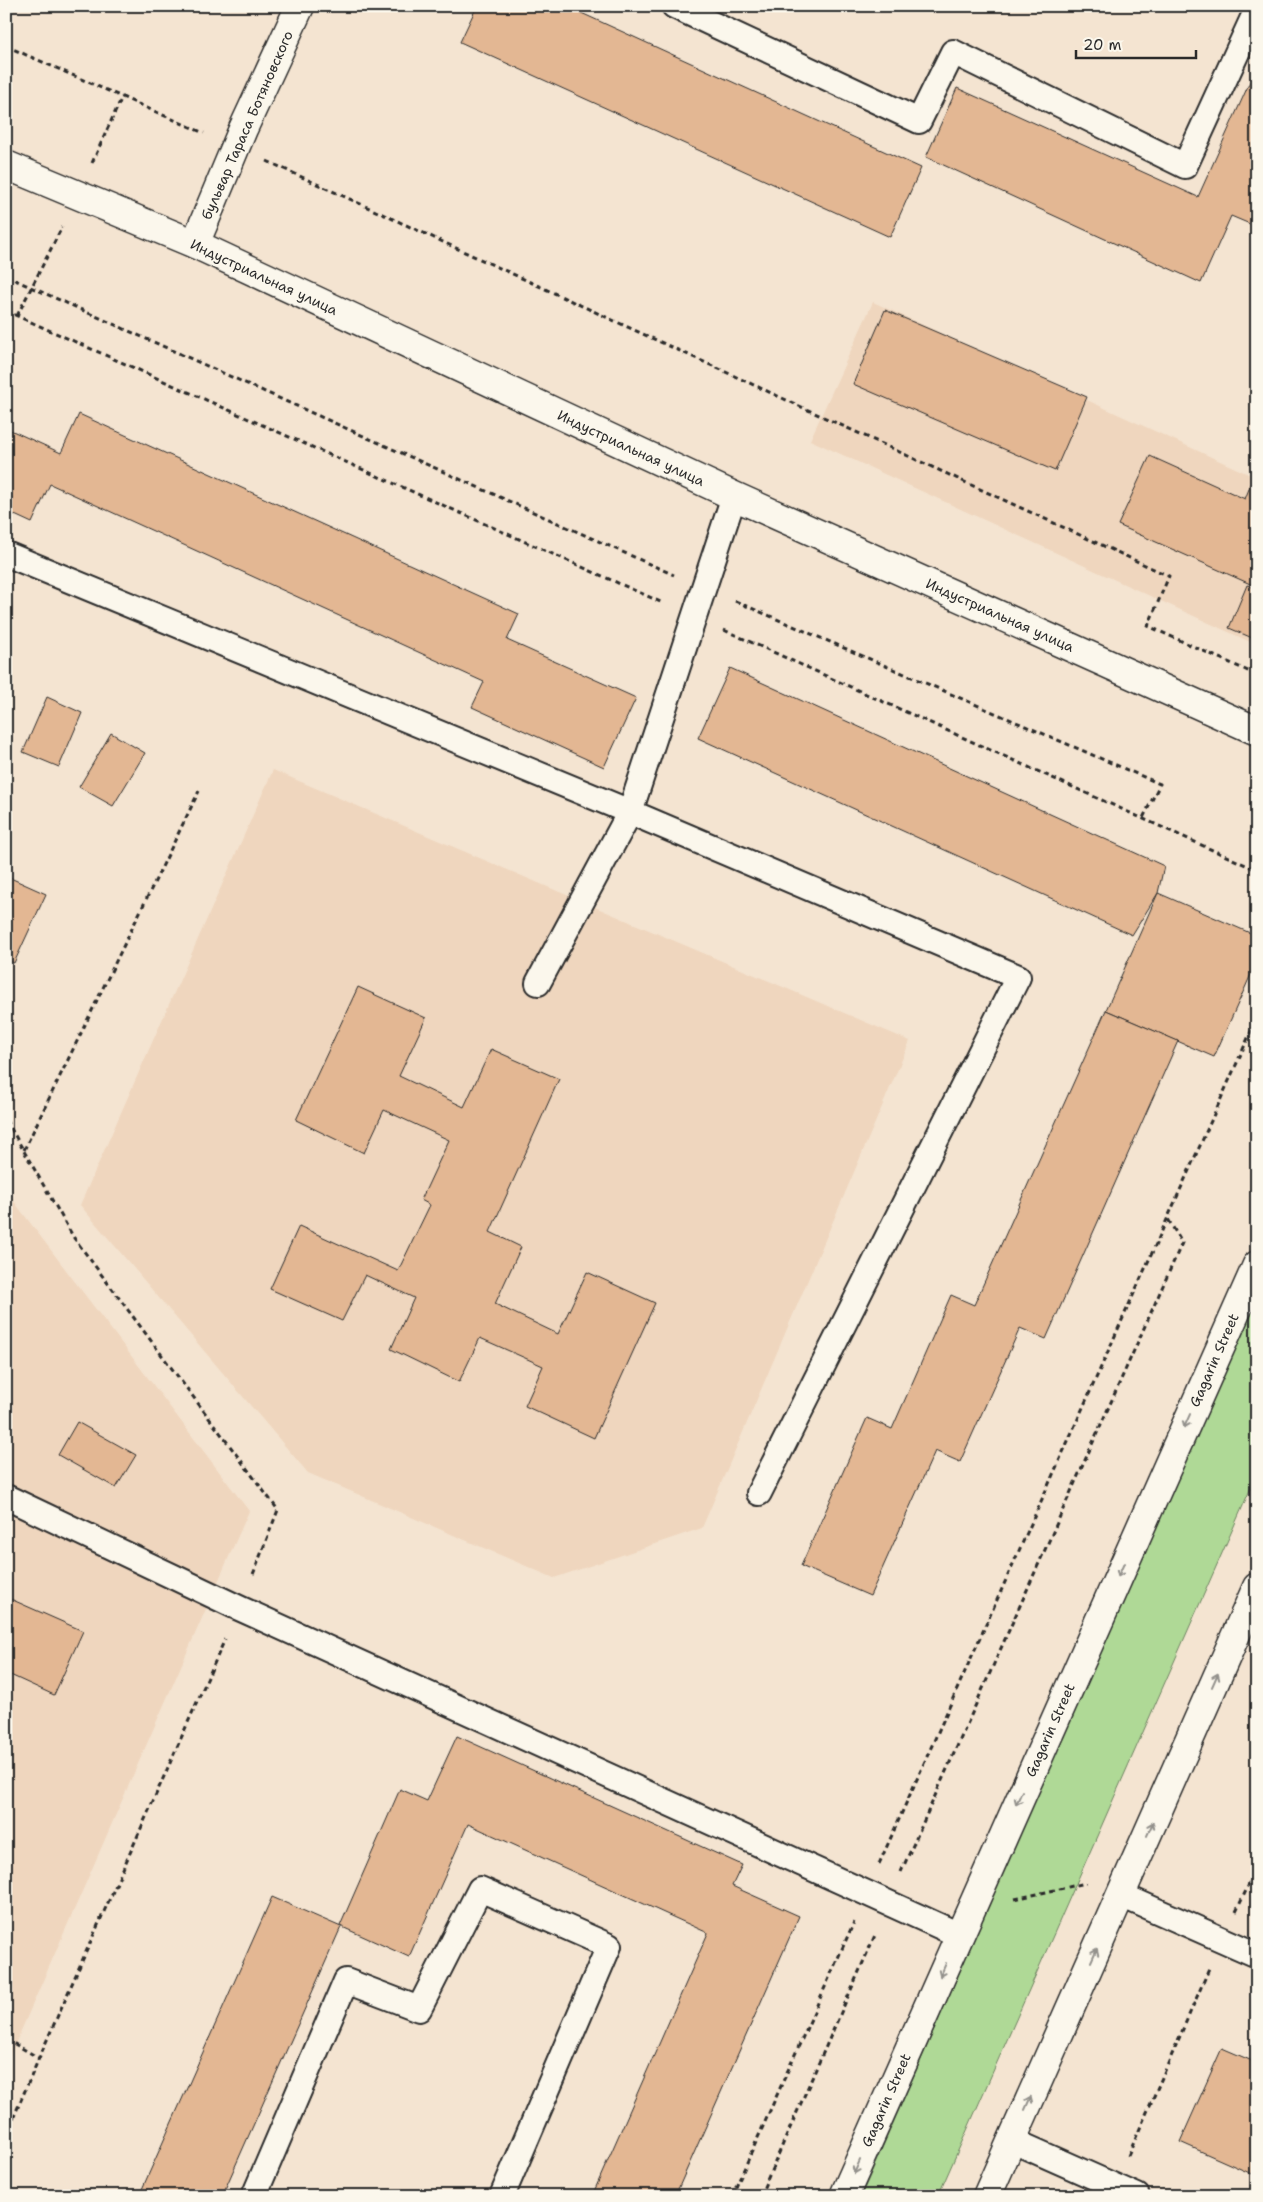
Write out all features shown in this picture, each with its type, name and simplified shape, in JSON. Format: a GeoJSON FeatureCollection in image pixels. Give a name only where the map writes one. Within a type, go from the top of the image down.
{"type":"FeatureCollection","features":[{"type":"Feature","properties":{"kind":"street","name":"бульвар Тараса Ботяновского"},"geometry":{"type":"LineString","coordinates":[[195,244],[236,146],[300,6]]}},
{"type":"Feature","properties":{"kind":"street","name":"Индустриальная улица"},"geometry":{"type":"LineString","coordinates":[[6,165],[195,244],[734,496],[1257,731]]}},
{"type":"Feature","properties":{"kind":"street","name":"Gagarin Street"},"geometry":{"type":"LineString","coordinates":[[844,2196],[1257,1265]]}},
{"type":"Feature","properties":{"kind":"street"},"geometry":{"type":"LineString","coordinates":[[987,2196],[1257,1587]]}},
{"type":"Feature","properties":{"kind":"lane"},"geometry":{"type":"LineString","coordinates":[[674,6],[919,121],[953,52],[1185,166],[1257,9]]}},
{"type":"Feature","properties":{"kind":"lane"},"geometry":{"type":"LineString","coordinates":[[538,983],[630,812],[734,496]]}},
{"type":"Feature","properties":{"kind":"lane"},"geometry":{"type":"LineString","coordinates":[[6,554],[630,812],[1018,977],[759,1493]]}},
{"type":"Feature","properties":{"kind":"lane"},"geometry":{"type":"LineString","coordinates":[[6,1497],[239,1608],[959,1935]]}},
{"type":"Feature","properties":{"kind":"lane"},"geometry":{"type":"LineString","coordinates":[[1125,1884],[1222,1940],[1257,1955]]}},
{"type":"Feature","properties":{"kind":"lane"},"geometry":{"type":"LineString","coordinates":[[254,2196],[346,1981],[419,2009],[480,1889],[609,1946],[502,2196]]}},
{"type":"Feature","properties":{"kind":"lane"},"geometry":{"type":"LineString","coordinates":[[1011,2140],[1137,2196]]}},
{"type":"Feature","properties":{"kind":"path"},"geometry":{"type":"LineString","coordinates":[[6,46],[236,146],[1169,576],[1148,626],[1257,675]]}},
{"type":"Feature","properties":{"kind":"path"},"geometry":{"type":"LineString","coordinates":[[6,276],[703,588],[1160,784],[1143,819]]}},
{"type":"Feature","properties":{"kind":"path"},"geometry":{"type":"LineString","coordinates":[[6,311],[694,616],[1257,870]]}},
{"type":"Feature","properties":{"kind":"path"},"geometry":{"type":"LineString","coordinates":[[24,1150],[200,791]]}},
{"type":"Feature","properties":{"kind":"path"},"geometry":{"type":"LineString","coordinates":[[732,2196],[1257,1018]]}},
{"type":"Feature","properties":{"kind":"path"},"geometry":{"type":"LineString","coordinates":[[6,1120],[74,1238],[278,1510],[239,1608],[6,2135]]}},
{"type":"Feature","properties":{"kind":"path"},"geometry":{"type":"LineString","coordinates":[[760,2196],[890,1904],[898,1878],[1182,1243],[1168,1219]]}},
{"type":"Feature","properties":{"kind":"path"},"geometry":{"type":"LineString","coordinates":[[1114,2186],[1222,1940],[1257,1866]]}},
{"type":"Feature","properties":{"kind":"path"},"geometry":{"type":"LineString","coordinates":[[970,1910],[1125,1884]]}},
{"type":"Feature","properties":{"kind":"path"},"geometry":{"type":"LineString","coordinates":[[6,2039],[39,2058]]}},
{"type":"Feature","properties":{"kind":"shaded area"},"geometry":{"type":"Polygon","coordinates":[[[873,302],[1257,478],[1257,645],[810,440],[873,302]]]}},
{"type":"Feature","properties":{"kind":"shaded area"},"geometry":{"type":"Polygon","coordinates":[[[273,770],[910,1041],[702,1528],[554,1578],[308,1473],[80,1205],[273,770]]]}},
{"type":"Feature","properties":{"kind":"shaded area"},"geometry":{"type":"Polygon","coordinates":[[[6,1191],[249,1511],[6,2065],[6,1191]]]}},
{"type":"Feature","properties":{"kind":"green space"},"geometry":{"type":"Polygon","coordinates":[[[1257,1296],[1257,1474],[938,2196],[861,2196],[1257,1296]]]}},
{"type":"Feature","properties":{"kind":"building"},"geometry":{"type":"Polygon","coordinates":[[[477,6],[566,6],[921,168],[890,237],[460,42],[477,6]]]}},
{"type":"Feature","properties":{"kind":"building"},"geometry":{"type":"Polygon","coordinates":[[[1257,66],[1257,227],[1231,216],[1201,283],[926,157],[957,88],[1198,197],[1257,66]]]}},
{"type":"Feature","properties":{"kind":"building"},"geometry":{"type":"Polygon","coordinates":[[[885,310],[1087,397],[1055,471],[853,384],[885,310]]]}},
{"type":"Feature","properties":{"kind":"building"},"geometry":{"type":"Polygon","coordinates":[[[79,414],[519,614],[507,640],[636,698],[604,767],[472,707],[484,682],[50,484],[32,523],[6,511],[6,428],[61,453],[79,414]]]}},
{"type":"Feature","properties":{"kind":"building"},"geometry":{"type":"Polygon","coordinates":[[[1150,456],[1245,499],[1251,484],[1257,487],[1257,587],[1118,525],[1150,456]]]}},
{"type":"Feature","properties":{"kind":"building"},"geometry":{"type":"Polygon","coordinates":[[[1247,585],[1257,589],[1257,640],[1229,628],[1247,585]]]}},
{"type":"Feature","properties":{"kind":"building"},"geometry":{"type":"Polygon","coordinates":[[[730,668],[1164,866],[1158,893],[1132,935],[698,738],[730,668]]]}},
{"type":"Feature","properties":{"kind":"building"},"geometry":{"type":"Polygon","coordinates":[[[47,697],[82,713],[59,767],[23,752],[47,697]]]}},
{"type":"Feature","properties":{"kind":"building"},"geometry":{"type":"Polygon","coordinates":[[[111,733],[145,753],[113,806],[79,787],[111,733]]]}},
{"type":"Feature","properties":{"kind":"building"},"geometry":{"type":"Polygon","coordinates":[[[6,876],[46,894],[14,963],[6,959],[6,876]]]}},
{"type":"Feature","properties":{"kind":"building"},"geometry":{"type":"Polygon","coordinates":[[[1158,893],[1257,936],[1257,961],[1214,1057],[1106,1010],[1158,893]]]}},
{"type":"Feature","properties":{"kind":"building"},"geometry":{"type":"Polygon","coordinates":[[[358,987],[426,1018],[399,1076],[464,1107],[491,1049],[559,1079],[490,1232],[521,1247],[495,1304],[558,1334],[587,1272],[655,1303],[594,1438],[525,1406],[543,1366],[480,1338],[459,1382],[391,1349],[414,1298],[365,1275],[342,1321],[270,1289],[299,1226],[398,1271],[430,1205],[421,1200],[449,1140],[384,1110],[364,1153],[296,1120],[358,987]]]}},
{"type":"Feature","properties":{"kind":"building"},"geometry":{"type":"Polygon","coordinates":[[[1106,1010],[1178,1041],[1046,1339],[1020,1328],[960,1462],[935,1451],[870,1596],[801,1566],[867,1418],[892,1429],[951,1295],[974,1305],[1106,1010]]]}},
{"type":"Feature","properties":{"kind":"building"},"geometry":{"type":"Polygon","coordinates":[[[77,1422],[136,1455],[116,1488],[58,1455],[77,1422]]]}},
{"type":"Feature","properties":{"kind":"building"},"geometry":{"type":"Polygon","coordinates":[[[6,1597],[83,1631],[54,1695],[6,1673],[6,1597]]]}},
{"type":"Feature","properties":{"kind":"building"},"geometry":{"type":"Polygon","coordinates":[[[457,1736],[742,1865],[732,1886],[799,1916],[675,2196],[592,2196],[708,1933],[468,1824],[409,1957],[340,1926],[400,1789],[427,1801],[457,1736]]]}},
{"type":"Feature","properties":{"kind":"building"},"geometry":{"type":"Polygon","coordinates":[[[272,1897],[341,1927],[222,2196],[139,2196],[272,1897]]]}},
{"type":"Feature","properties":{"kind":"building"},"geometry":{"type":"Polygon","coordinates":[[[1222,2048],[1257,2063],[1257,2165],[1252,2174],[1180,2142],[1222,2048]]]}}]}
